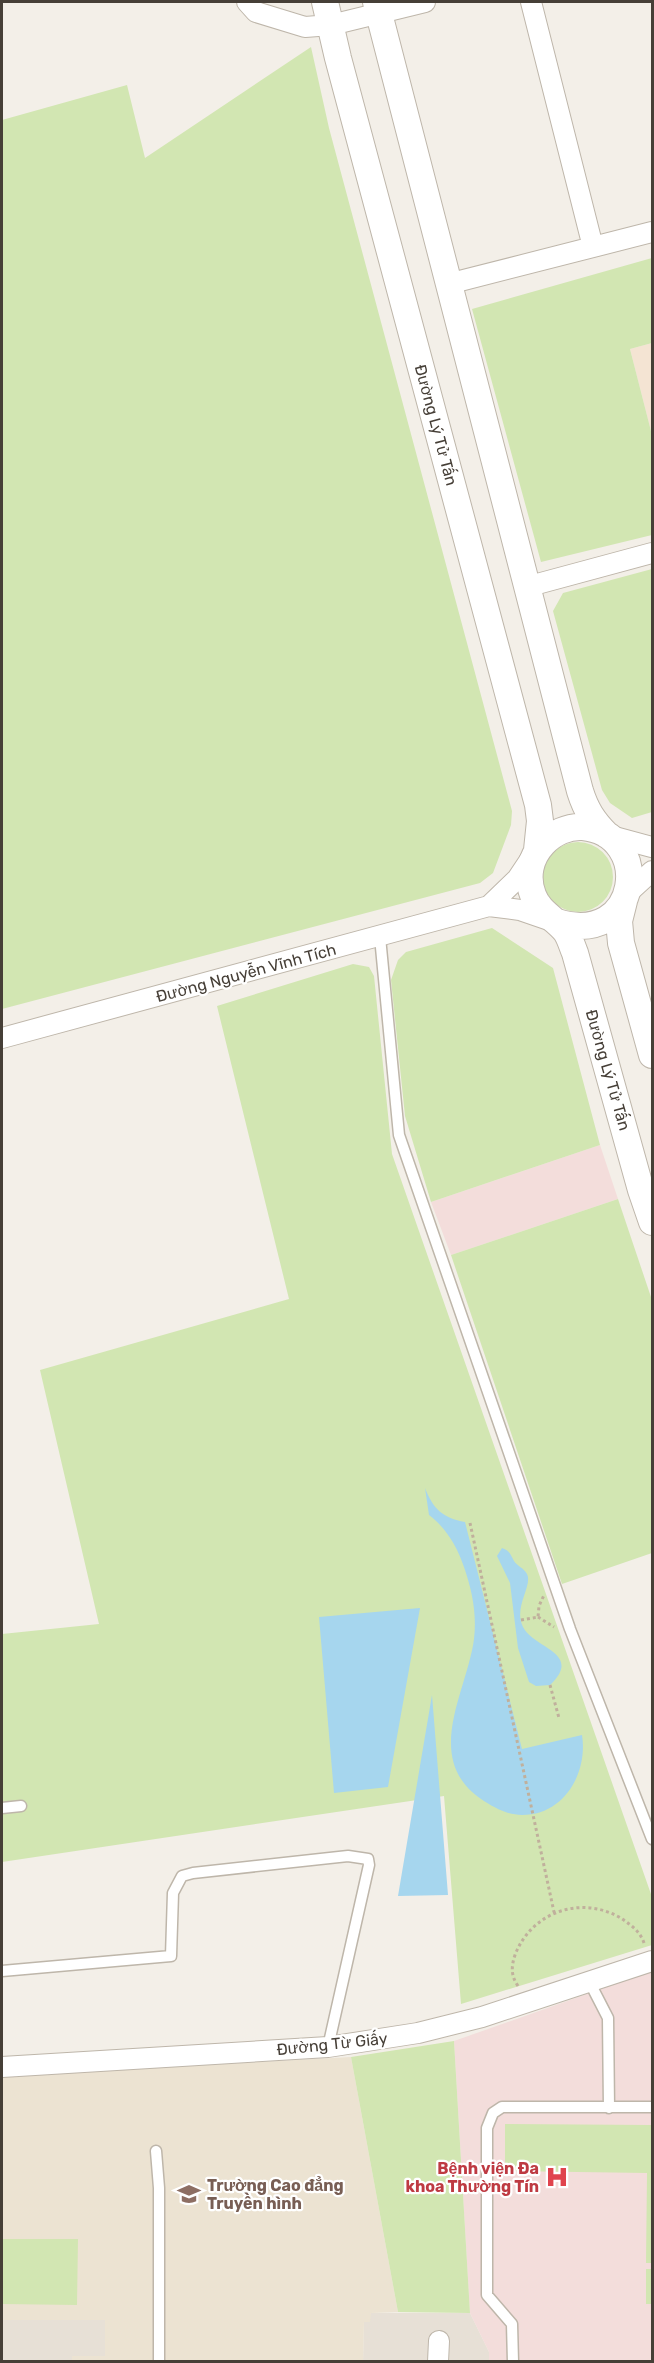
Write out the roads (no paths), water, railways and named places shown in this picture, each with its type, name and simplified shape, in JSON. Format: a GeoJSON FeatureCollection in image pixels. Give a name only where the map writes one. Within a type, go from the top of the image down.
{"type":"FeatureCollection","features":[{"type":"Feature","properties":{"kind":"street"},"geometry":{"type":"LineString","coordinates":[[247,2],[256,12],[305,27],[328,13],[425,2]]}},
{"type":"Feature","properties":{"kind":"street"},"geometry":{"type":"LineString","coordinates":[[531,2],[593,247]]}},
{"type":"Feature","properties":{"kind":"street"},"geometry":{"type":"LineString","coordinates":[[377,7],[583,801],[594,822],[620,845],[627,859],[631,876],[619,921],[621,943],[646,1005],[652,1055]]}},
{"type":"Feature","properties":{"kind":"street","name":"Đường Lý Tử Tấn"},"geometry":{"type":"LineString","coordinates":[[328,13],[537,805],[540,821],[537,850]]}},
{"type":"Feature","properties":{"kind":"street"},"geometry":{"type":"LineString","coordinates":[[448,284],[652,232]]}},
{"type":"Feature","properties":{"kind":"street"},"geometry":{"type":"LineString","coordinates":[[526,587],[652,553]]}},
{"type":"Feature","properties":{"kind":"street"},"geometry":{"type":"LineString","coordinates":[[489,906],[517,879],[548,838],[562,830],[577,827],[593,828],[607,835],[652,847]]}},
{"type":"Feature","properties":{"kind":"street"},"geometry":{"type":"LineString","coordinates":[[537,850],[531,864],[529,880],[533,897],[543,911],[556,922]]}},
{"type":"Feature","properties":{"kind":"street"},"geometry":{"type":"LineString","coordinates":[[489,906],[520,910],[573,927],[591,926],[607,920],[652,871]]}},
{"type":"Feature","properties":{"kind":"street","name":"Đường Nguyễn Vĩnh Tích"},"geometry":{"type":"LineString","coordinates":[[2,1038],[489,906]]}},
{"type":"Feature","properties":{"kind":"street","name":"Đường Lý Tử Tấn"},"geometry":{"type":"LineString","coordinates":[[556,922],[567,934],[575,953],[652,1222]]}},
{"type":"Feature","properties":{"kind":"street","name":"Đường Từ Giấy"},"geometry":{"type":"LineString","coordinates":[[2,2067],[328,2047],[418,2033],[482,2017],[652,1962]]}},
{"type":"Feature","properties":{"kind":"street"},"geometry":{"type":"LineString","coordinates":[[438,2361],[439,2341]]}},
{"type":"Feature","properties":{"kind":"lane"},"geometry":{"type":"LineString","coordinates":[[380,937],[399,1135],[570,1629],[652,1839]]}},
{"type":"Feature","properties":{"kind":"lane"},"geometry":{"type":"LineString","coordinates":[[2,1808],[21,1806]]}},
{"type":"Feature","properties":{"kind":"lane"},"geometry":{"type":"LineString","coordinates":[[2,1971],[171,1956],[173,1893],[182,1876],[348,1856],[362,1857],[368,1859],[369,1865],[328,2047]]}},
{"type":"Feature","properties":{"kind":"lane"},"geometry":{"type":"LineString","coordinates":[[590,1983],[608,2018],[609,2108]]}},
{"type":"Feature","properties":{"kind":"lane"},"geometry":{"type":"LineString","coordinates":[[513,2361],[512,2324],[487,2295],[487,2128],[493,2113],[502,2107],[652,2107]]}},
{"type":"Feature","properties":{"kind":"lane"},"geometry":{"type":"LineString","coordinates":[[156,2151],[159,2188],[159,2361]]}},
{"type":"Feature","properties":{"kind":"water"},"geometry":{"type":"Polygon","coordinates":[[[425,1488],[435,1507],[451,1518],[465,1522],[522,1749],[582,1735],[583,1749],[577,1777],[561,1799],[550,1808],[537,1813],[516,1815],[490,1805],[463,1783],[454,1764],[451,1744],[453,1724],[474,1639],[474,1611],[461,1559],[446,1532],[429,1515],[425,1488]]]}},
{"type":"Feature","properties":{"kind":"water"},"geometry":{"type":"Polygon","coordinates":[[[502,1548],[527,1574],[528,1585],[520,1612],[523,1627],[528,1634],[553,1652],[562,1665],[559,1674],[550,1685],[536,1686],[529,1682],[518,1648],[510,1583],[497,1556],[502,1548]]]}},
{"type":"Feature","properties":{"kind":"water"},"geometry":{"type":"Polygon","coordinates":[[[420,1608],[388,1787],[334,1793],[319,1617],[420,1608]]]}},
{"type":"Feature","properties":{"kind":"water"},"geometry":{"type":"Polygon","coordinates":[[[432,1695],[448,1895],[398,1896],[432,1695]]]}},
{"type":"Feature","properties":{"kind":"place","name":"Bệnh viện Đa khoa Thường Tín"},"geometry":{"type":"Point","coordinates":[557,2177]}},
{"type":"Feature","properties":{"kind":"place","name":"Trường Cao đẳng Truyền hình"},"geometry":{"type":"Point","coordinates":[189,2194]}}]}
